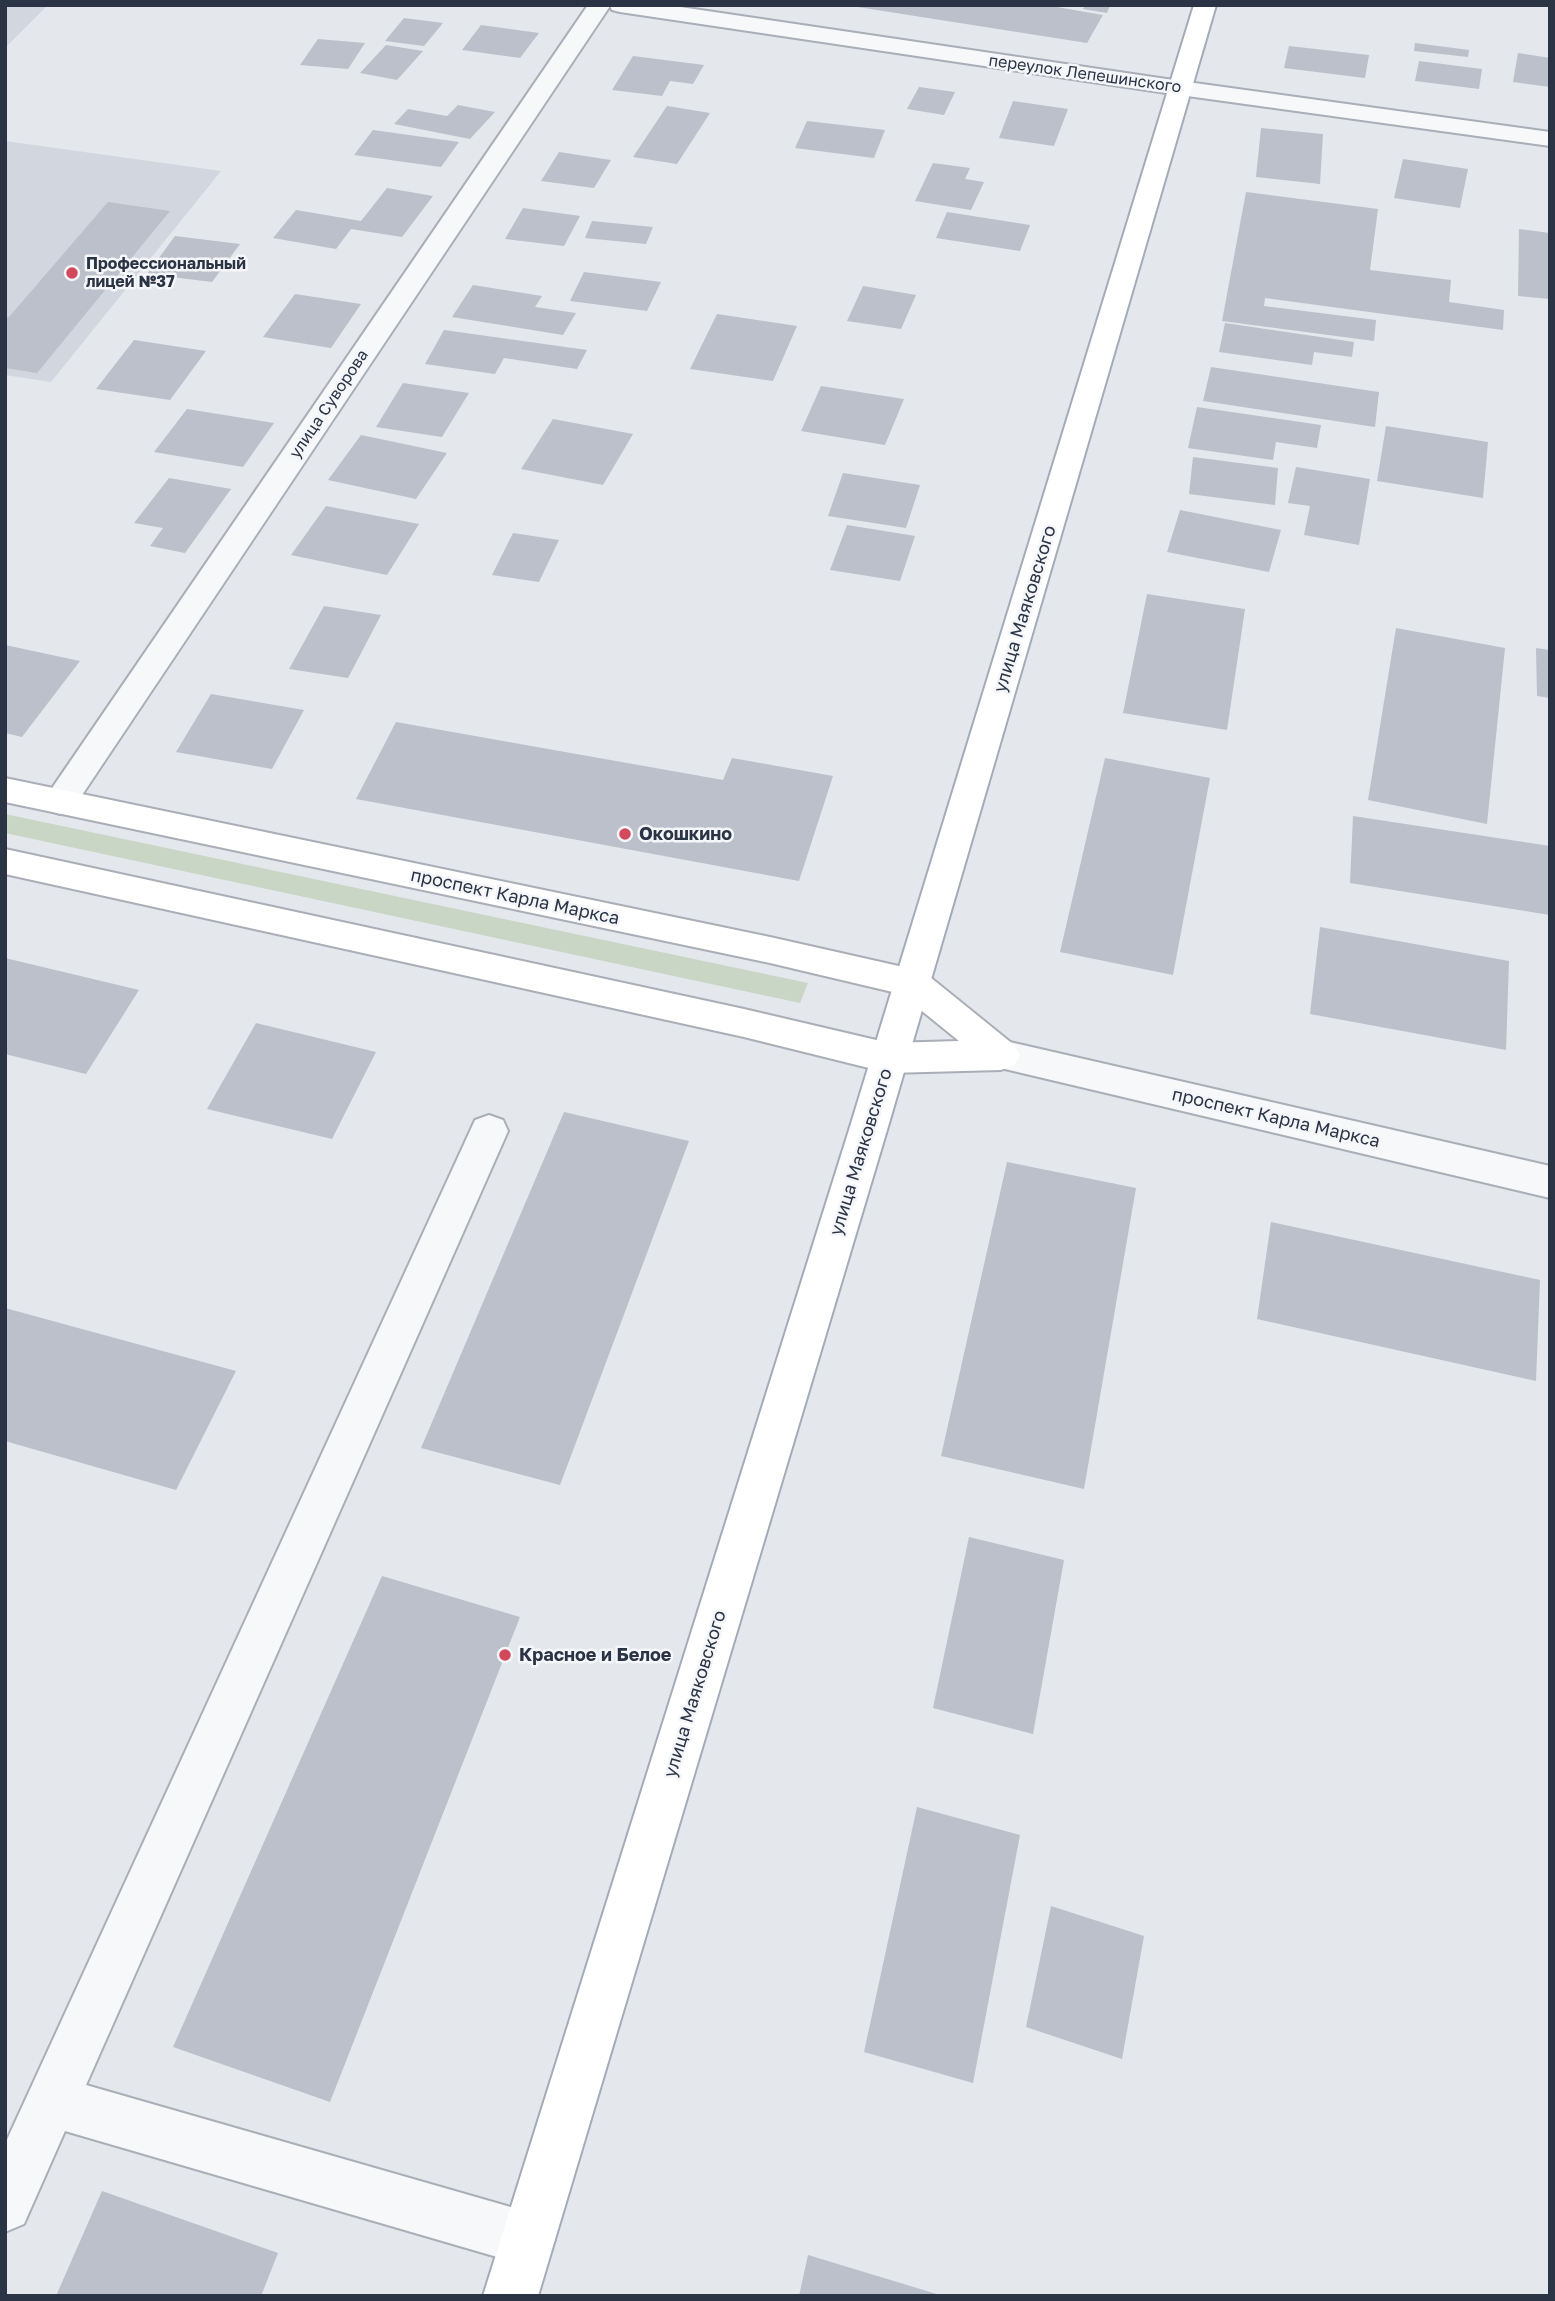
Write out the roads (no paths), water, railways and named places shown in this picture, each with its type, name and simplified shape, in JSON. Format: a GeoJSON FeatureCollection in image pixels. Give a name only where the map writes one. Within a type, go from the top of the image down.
{"type":"FeatureCollection","features":[{"type":"Feature","properties":{"kind":"main road","name":"улица Маяковского"},"geometry":{"type":"LineString","coordinates":[[510,2296],[912,983],[1205,5]]}},
{"type":"Feature","properties":{"kind":"main road","name":"проспект Карла Маркса"},"geometry":{"type":"LineString","coordinates":[[5,790],[770,950],[912,983],[1001,1055]]}},
{"type":"Feature","properties":{"kind":"main road","name":"проспект Карла Маркса"},"geometry":{"type":"LineString","coordinates":[[5,861],[744,1023],[889,1058],[1001,1055]]}},
{"type":"Feature","properties":{"kind":"street","name":"улица Суворова"},"geometry":{"type":"LineString","coordinates":[[60,802],[599,5]]}},
{"type":"Feature","properties":{"kind":"street","name":"переулок Лепешинского"},"geometry":{"type":"LineString","coordinates":[[620,5],[1180,88],[1550,139]]}},
{"type":"Feature","properties":{"kind":"street","name":"проспект Карла Маркса"},"geometry":{"type":"LineString","coordinates":[[1001,1055],[1550,1182]]}},
{"type":"Feature","properties":{"kind":"street"},"geometry":{"type":"LineString","coordinates":[[5,2206],[489,1131]]}},
{"type":"Feature","properties":{"kind":"street"},"geometry":{"type":"LineString","coordinates":[[52,2101],[528,2239]]}},
{"type":"Feature","properties":{"kind":"place","name":"Профессиональный лицей №37"},"geometry":{"type":"Point","coordinates":[72,273]}},
{"type":"Feature","properties":{"kind":"place","name":"Окошкино"},"geometry":{"type":"Point","coordinates":[625,834]}},
{"type":"Feature","properties":{"kind":"place","name":"Красное и Белое"},"geometry":{"type":"Point","coordinates":[505,1655]}}]}
